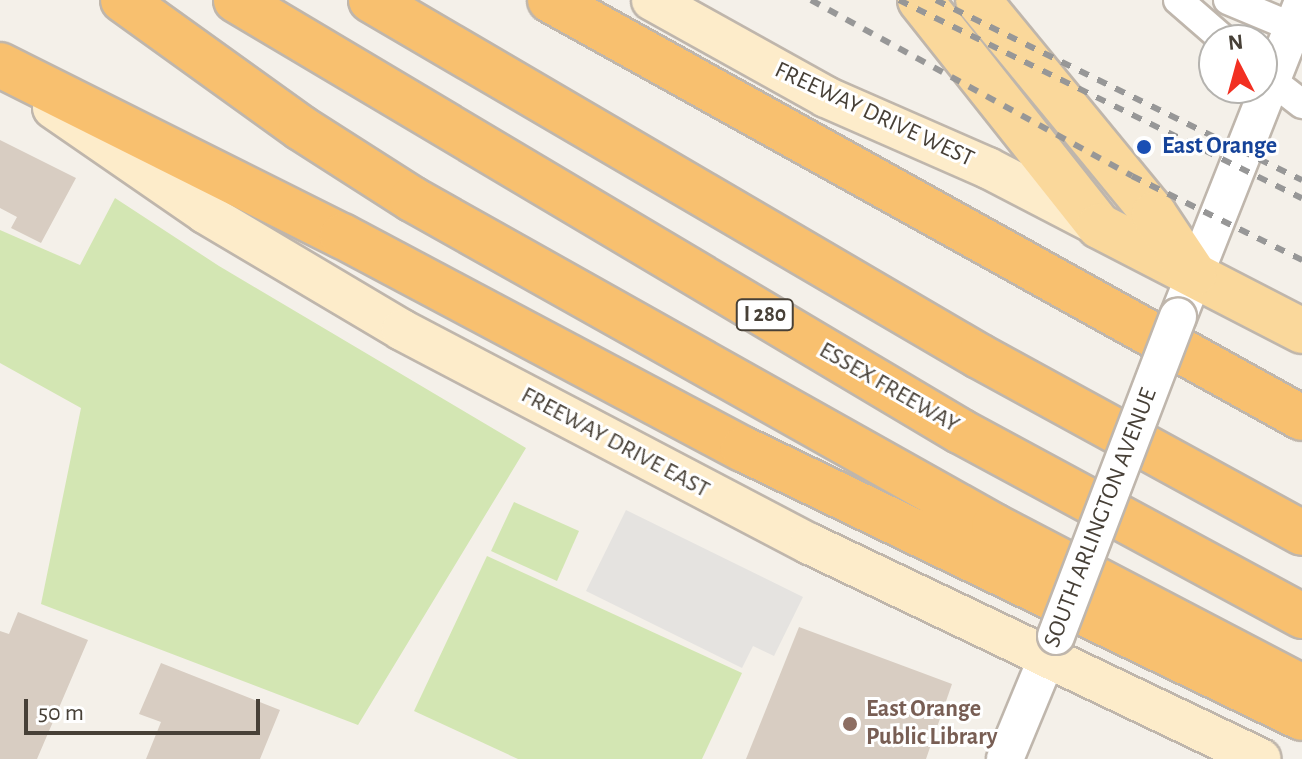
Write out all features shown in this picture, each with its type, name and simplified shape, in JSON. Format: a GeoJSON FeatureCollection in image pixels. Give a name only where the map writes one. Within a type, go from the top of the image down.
{"type":"FeatureCollection","features":[{"type":"Feature","properties":{"kind":"highway"},"geometry":{"type":"LineString","coordinates":[[123,0],[301,128],[412,199],[994,526],[1302,687]]}},
{"type":"Feature","properties":{"kind":"highway","name":"ESSEX FREEWAY"},"geometry":{"type":"LineString","coordinates":[[236,0],[960,431],[1302,616]]}},
{"type":"Feature","properties":{"kind":"highway"},"geometry":{"type":"LineString","coordinates":[[371,0],[991,363],[1302,533]]}},
{"type":"Feature","properties":{"kind":"highway"},"geometry":{"type":"LineString","coordinates":[[550,0],[1302,418]]}},
{"type":"Feature","properties":{"kind":"highway"},"geometry":{"type":"LineString","coordinates":[[0,65],[366,249],[743,449],[1302,718]]}},
{"type":"Feature","properties":{"kind":"main road","name":"FREEWAY DRIVE WEST"},"geometry":{"type":"LineString","coordinates":[[652,0],[826,97],[988,168],[1099,226]]}},
{"type":"Feature","properties":{"kind":"main road"},"geometry":{"type":"LineString","coordinates":[[920,0],[1099,226],[1302,331]]}},
{"type":"Feature","properties":{"kind":"main road"},"geometry":{"type":"LineString","coordinates":[[978,0],[1154,214],[1195,276]]}},
{"type":"Feature","properties":{"kind":"main road","name":"FREEWAY DRIVE EAST"},"geometry":{"type":"LineString","coordinates":[[0,71],[205,213],[402,330],[797,538],[1051,647],[1260,759]]}},
{"type":"Feature","properties":{"kind":"street"},"geometry":{"type":"LineString","coordinates":[[1178,0],[1206,24]]}},
{"type":"Feature","properties":{"kind":"street"},"geometry":{"type":"LineString","coordinates":[[1228,0],[1299,20]]}},
{"type":"Feature","properties":{"kind":"street","name":"SOUTH ARLINGTON AVENUE"},"geometry":{"type":"LineString","coordinates":[[1278,57],[1299,20]]}},
{"type":"Feature","properties":{"kind":"street"},"geometry":{"type":"LineString","coordinates":[[1278,85],[1302,104]]}},
{"type":"Feature","properties":{"kind":"street","name":"SOUTH ARLINGTON AVENUE"},"geometry":{"type":"LineString","coordinates":[[1005,759],[1195,276],[1257,104]]}},
{"type":"Feature","properties":{"kind":"green space"},"geometry":{"type":"Polygon","coordinates":[[[115,198],[219,266],[526,448],[358,725],[41,604],[81,408],[0,363],[0,230],[80,265],[115,198]]]}},
{"type":"Feature","properties":{"kind":"green space"},"geometry":{"type":"Polygon","coordinates":[[[514,502],[579,531],[557,581],[491,551],[514,502]]]}},
{"type":"Feature","properties":{"kind":"green space"},"geometry":{"type":"Polygon","coordinates":[[[487,556],[742,673],[702,759],[518,759],[414,711],[487,556]]]}},
{"type":"Feature","properties":{"kind":"shaded area"},"geometry":{"type":"Polygon","coordinates":[[[626,510],[803,597],[774,656],[753,646],[742,668],[586,591],[626,510]]]}},
{"type":"Feature","properties":{"kind":"building"},"geometry":{"type":"Polygon","coordinates":[[[0,140],[76,178],[41,243],[11,228],[17,217],[0,208],[0,140]]]}},
{"type":"Feature","properties":{"kind":"building"},"geometry":{"type":"Polygon","coordinates":[[[18,612],[88,640],[37,759],[0,759],[0,631],[9,634],[18,612]]]}},
{"type":"Feature","properties":{"kind":"building","name":"East Orange Public Library"},"geometry":{"type":"Polygon","coordinates":[[[799,627],[952,684],[926,759],[746,759],[799,627]]]}},
{"type":"Feature","properties":{"kind":"building"},"geometry":{"type":"Polygon","coordinates":[[[161,663],[280,710],[260,759],[146,759],[161,722],[139,714],[161,663]]]}},
{"type":"Feature","properties":{"kind":"railway"},"geometry":{"type":"LineString","coordinates":[[811,0],[1132,176],[1302,260]]}},
{"type":"Feature","properties":{"kind":"railway"},"geometry":{"type":"LineString","coordinates":[[899,0],[1302,198]]}},
{"type":"Feature","properties":{"kind":"railway"},"geometry":{"type":"LineString","coordinates":[[936,0],[1302,180]]}},
{"type":"Feature","properties":{"kind":"place","name":"East Orange"},"geometry":{"type":"Point","coordinates":[1144,147]}},
{"type":"Feature","properties":{"kind":"place","name":"East Orange Public Library"},"geometry":{"type":"Point","coordinates":[850,724]}}]}
